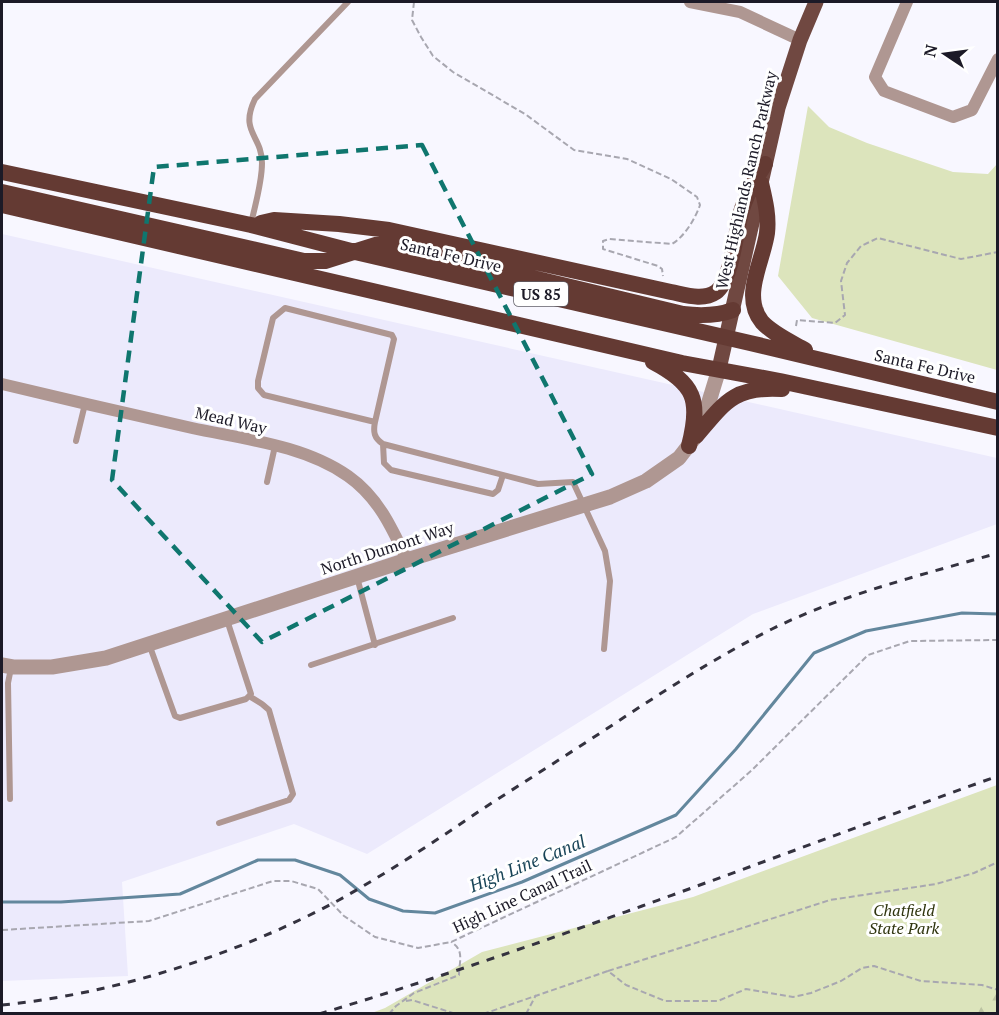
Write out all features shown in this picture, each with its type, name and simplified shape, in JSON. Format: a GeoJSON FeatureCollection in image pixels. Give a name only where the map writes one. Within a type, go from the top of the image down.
{"type":"FeatureCollection","features":[{"type":"Feature","properties":{"kind":"highway"},"geometry":{"type":"LineString","coordinates":[[251,225],[274,220],[378,228],[702,297],[719,290],[724,283],[742,208],[751,186],[765,164]]}},
{"type":"Feature","properties":{"kind":"highway","name":"Santa Fe Drive"},"geometry":{"type":"LineString","coordinates":[[2,172],[251,225],[355,252],[998,402]]}},
{"type":"Feature","properties":{"kind":"highway"},"geometry":{"type":"LineString","coordinates":[[761,183],[767,206],[767,233],[754,290],[755,311],[772,330],[824,360]]}},
{"type":"Feature","properties":{"kind":"highway"},"geometry":{"type":"LineString","coordinates":[[2,192],[304,261],[325,261],[387,243],[683,314],[696,316],[733,310]]}},
{"type":"Feature","properties":{"kind":"highway","name":"US 85"},"geometry":{"type":"LineString","coordinates":[[2,205],[628,349],[998,428]]}},
{"type":"Feature","properties":{"kind":"highway"},"geometry":{"type":"LineString","coordinates":[[628,349],[674,373],[689,390],[695,411],[692,441]]}},
{"type":"Feature","properties":{"kind":"highway"},"geometry":{"type":"LineString","coordinates":[[692,441],[721,407],[734,396],[744,392],[768,388],[823,391]]}},
{"type":"Feature","properties":{"kind":"main road","name":"West Highlands Ranch Parkway"},"geometry":{"type":"LineString","coordinates":[[719,369],[778,108],[800,40],[816,2]]}},
{"type":"Feature","properties":{"kind":"street"},"geometry":{"type":"LineString","coordinates":[[690,2],[740,12],[800,40]]}},
{"type":"Feature","properties":{"kind":"street"},"geometry":{"type":"LineString","coordinates":[[907,2],[875,77],[884,91],[953,117],[972,110],[998,59]]}},
{"type":"Feature","properties":{"kind":"street","name":"North Dumont Way"},"geometry":{"type":"LineString","coordinates":[[6,666],[63,665],[106,658],[610,497],[646,481],[679,458],[692,441],[704,418],[719,369]]}},
{"type":"Feature","properties":{"kind":"street","name":"Mead Way"},"geometry":{"type":"LineString","coordinates":[[2,384],[275,446],[330,465],[358,484],[370,496],[387,518],[407,560]]}},
{"type":"Feature","properties":{"kind":"lane"},"geometry":{"type":"LineString","coordinates":[[251,225],[262,162],[248,121],[255,99],[348,2]]}},
{"type":"Feature","properties":{"kind":"lane"},"geometry":{"type":"LineString","coordinates":[[375,422],[264,395],[258,388],[258,381],[273,318],[278,312],[285,308],[392,335],[394,339],[375,422],[373,430],[376,439],[383,444],[538,484],[573,482],[604,551],[610,581],[604,649]]}},
{"type":"Feature","properties":{"kind":"lane"},"geometry":{"type":"LineString","coordinates":[[76,441],[85,404]]}},
{"type":"Feature","properties":{"kind":"lane"},"geometry":{"type":"LineString","coordinates":[[383,444],[384,463],[391,470],[493,494],[498,490],[503,475]]}},
{"type":"Feature","properties":{"kind":"lane"},"geometry":{"type":"LineString","coordinates":[[267,482],[275,446]]}},
{"type":"Feature","properties":{"kind":"lane"},"geometry":{"type":"LineString","coordinates":[[357,576],[375,645]]}},
{"type":"Feature","properties":{"kind":"lane"},"geometry":{"type":"LineString","coordinates":[[226,618],[251,694],[249,696]]}},
{"type":"Feature","properties":{"kind":"lane"},"geometry":{"type":"LineString","coordinates":[[311,665],[453,618]]}},
{"type":"Feature","properties":{"kind":"lane"},"geometry":{"type":"LineString","coordinates":[[148,644],[175,716],[180,718],[249,696]]}},
{"type":"Feature","properties":{"kind":"lane"},"geometry":{"type":"LineString","coordinates":[[6,666],[10,799]]}},
{"type":"Feature","properties":{"kind":"lane"},"geometry":{"type":"LineString","coordinates":[[219,823],[289,800],[293,794],[269,710],[249,696]]}},
{"type":"Feature","properties":{"kind":"path"},"geometry":{"type":"LineString","coordinates":[[414,2],[412,20],[421,38],[433,56],[453,72],[525,114],[573,150],[627,159],[671,179],[697,197],[700,205],[699,211],[682,236],[672,244],[609,239],[603,241],[603,249],[658,266],[664,272],[663,278]]}},
{"type":"Feature","properties":{"kind":"path"},"geometry":{"type":"LineString","coordinates":[[796,326],[797,320],[835,322],[845,315],[842,281],[847,263],[861,246],[878,238],[961,259],[998,252]]}},
{"type":"Feature","properties":{"kind":"path","name":"High Line Canal Trail"},"geometry":{"type":"LineString","coordinates":[[2,930],[149,921],[273,880],[291,881],[318,889],[344,916],[375,937],[418,948],[451,942],[676,837],[752,770],[868,655],[910,641],[998,640]]}},
{"type":"Feature","properties":{"kind":"path"},"geometry":{"type":"LineString","coordinates":[[483,1014],[608,970],[830,900],[936,884],[974,873],[998,862]]}},
{"type":"Feature","properties":{"kind":"path"},"geometry":{"type":"LineString","coordinates":[[388,1013],[414,993],[459,975],[461,955],[459,948],[451,942]]}},
{"type":"Feature","properties":{"kind":"path"},"geometry":{"type":"LineString","coordinates":[[608,970],[626,985],[665,1001],[718,1001],[746,989],[793,997],[821,989],[841,981],[861,968],[873,966],[921,981],[982,985],[998,990]]}},
{"type":"Feature","properties":{"kind":"path"},"geometry":{"type":"LineString","coordinates":[[526,1014],[536,995]]}},
{"type":"Feature","properties":{"kind":"path"},"geometry":{"type":"LineString","coordinates":[[404,1001],[412,1000],[456,1014]]}},
{"type":"Feature","properties":{"kind":"highlighted area"},"geometry":{"type":"Polygon","coordinates":[[[422,145],[592,474],[262,642],[112,480],[154,167],[422,145]]]}},
{"type":"Feature","properties":{"kind":"shaded area"},"geometry":{"type":"Polygon","coordinates":[[[2,234],[997,458],[997,524],[753,614],[367,854],[294,824],[122,882],[128,976],[2,981],[2,234]]]}},
{"type":"Feature","properties":{"kind":"green space"},"geometry":{"type":"Polygon","coordinates":[[[808,106],[829,127],[867,143],[953,172],[988,174],[997,164],[997,370],[812,318],[778,276],[808,106]]]}},
{"type":"Feature","properties":{"kind":"green space","name":"Chatfield State Park"},"geometry":{"type":"Polygon","coordinates":[[[997,785],[997,1013],[369,1014],[385,1008],[482,952],[693,897],[997,785]]]}},
{"type":"Feature","properties":{"kind":"green space"},"geometry":{"type":"Polygon","coordinates":[[[997,975],[997,1013],[978,1013],[997,975]]]}},
{"type":"Feature","properties":{"kind":"waterway","name":"High Line Canal"},"geometry":{"type":"LineString","coordinates":[[2,902],[61,902],[180,894],[258,860],[295,860],[340,875],[369,899],[403,911],[435,913],[522,882],[676,815],[736,749],[814,653],[866,631],[962,613],[998,614]]}},
{"type":"Feature","properties":{"kind":"railway"},"geometry":{"type":"LineString","coordinates":[[2,1005],[88,992],[175,969],[260,938],[300,920],[394,867],[664,692],[772,629],[855,595],[998,553]]}},
{"type":"Feature","properties":{"kind":"railway"},"geometry":{"type":"LineString","coordinates":[[319,1014],[575,930],[998,776]]}}]}
